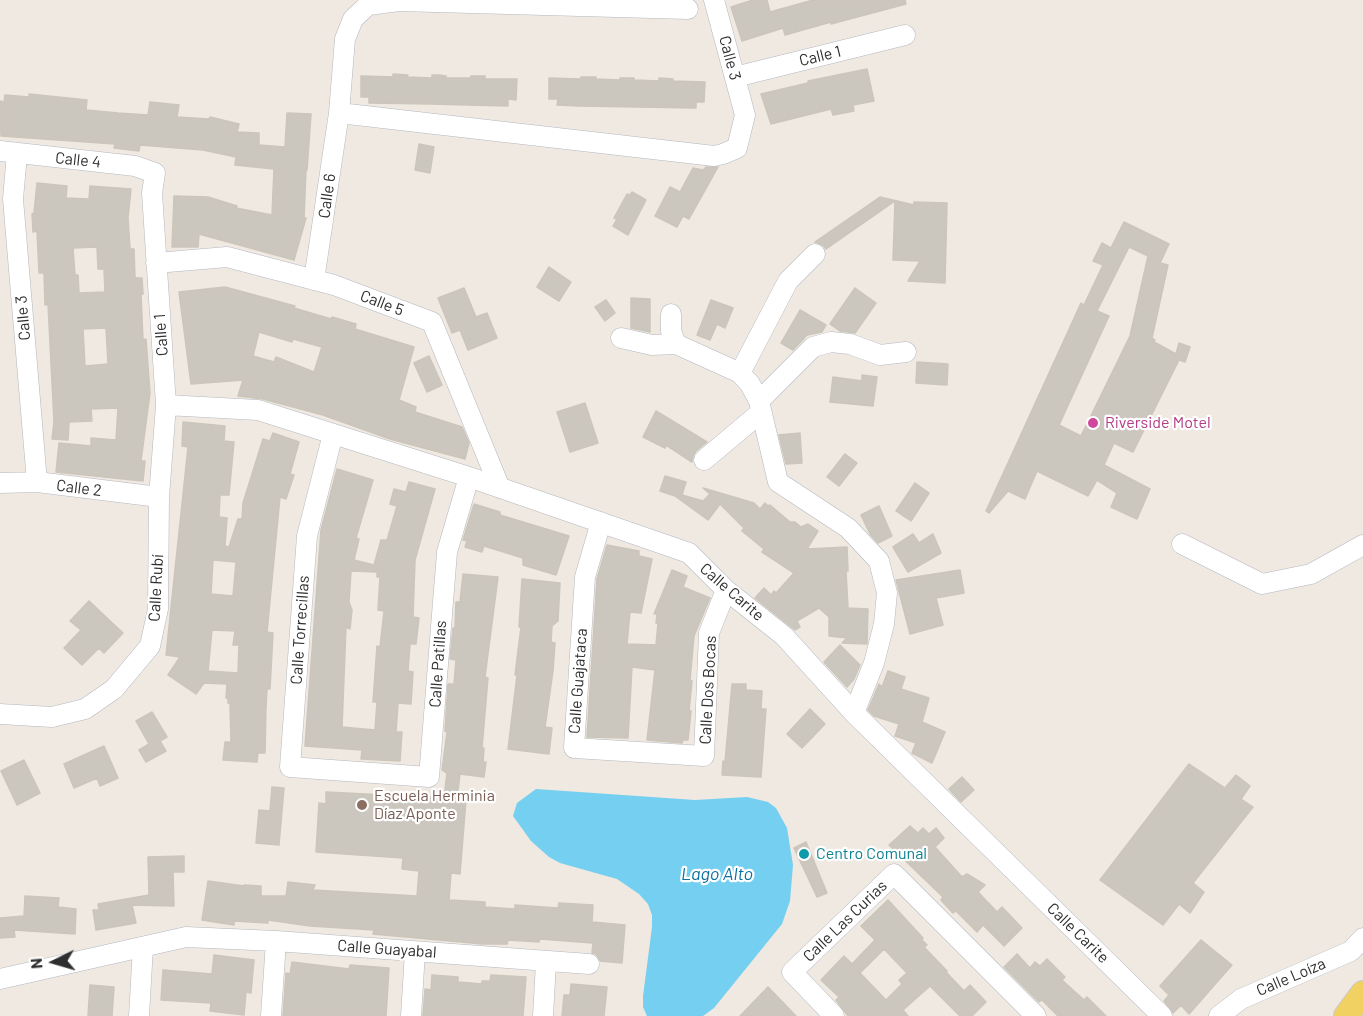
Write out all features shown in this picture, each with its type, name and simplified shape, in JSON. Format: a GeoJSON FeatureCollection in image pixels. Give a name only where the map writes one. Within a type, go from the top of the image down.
{"type":"FeatureCollection","features":[{"type":"Feature","properties":{"kind":"main road"},"geometry":{"type":"LineString","coordinates":[[1346,1016],[1363,993]]}},
{"type":"Feature","properties":{"kind":"street","name":"Calle 3"},"geometry":{"type":"LineString","coordinates":[[339,112],[714,156],[737,148],[746,116],[714,0]]}},
{"type":"Feature","properties":{"kind":"street","name":"Calle 6"},"geometry":{"type":"LineString","coordinates":[[314,280],[339,112],[345,39],[353,19],[368,6],[399,1],[688,9]]}},
{"type":"Feature","properties":{"kind":"street","name":"Calle 1"},"geometry":{"type":"LineString","coordinates":[[735,77],[905,35]]}},
{"type":"Feature","properties":{"kind":"street","name":"Calle 3"},"geometry":{"type":"LineString","coordinates":[[8,153],[37,482]]}},
{"type":"Feature","properties":{"kind":"street","name":"Calle 4"},"geometry":{"type":"LineString","coordinates":[[8,153],[135,166],[155,173]]}},
{"type":"Feature","properties":{"kind":"street","name":"Calle 1"},"geometry":{"type":"LineString","coordinates":[[155,173],[152,193],[166,405],[159,497]]}},
{"type":"Feature","properties":{"kind":"street"},"geometry":{"type":"LineString","coordinates":[[740,372],[788,281],[815,254]]}},
{"type":"Feature","properties":{"kind":"street","name":"Calle 5"},"geometry":{"type":"LineString","coordinates":[[156,262],[227,257],[314,280],[432,322],[500,488]]}},
{"type":"Feature","properties":{"kind":"street"},"geometry":{"type":"LineString","coordinates":[[670,314],[671,332],[676,344]]}},
{"type":"Feature","properties":{"kind":"street"},"geometry":{"type":"LineString","coordinates":[[621,338],[652,345],[676,344],[740,372],[750,384],[760,407],[778,482],[848,528],[879,561],[887,593],[884,624],[874,663],[854,713]]}},
{"type":"Feature","properties":{"kind":"street"},"geometry":{"type":"LineString","coordinates":[[704,460],[760,407],[813,347],[831,342],[850,344],[880,356],[906,352]]}},
{"type":"Feature","properties":{"kind":"street","name":"Calle Carite"},"geometry":{"type":"LineString","coordinates":[[166,405],[258,410],[469,477],[689,553],[726,590],[784,636],[854,713],[1162,1016]]}},
{"type":"Feature","properties":{"kind":"street","name":"Calle Torrecillas"},"geometry":{"type":"LineString","coordinates":[[333,434],[307,536],[290,767],[352,771]]}},
{"type":"Feature","properties":{"kind":"street","name":"Calle Patillas"},"geometry":{"type":"LineString","coordinates":[[352,771],[429,777],[447,552],[469,477]]}},
{"type":"Feature","properties":{"kind":"street","name":"Calle 2"},"geometry":{"type":"LineString","coordinates":[[0,483],[37,482],[159,497]]}},
{"type":"Feature","properties":{"kind":"street","name":"Calle Rubí"},"geometry":{"type":"LineString","coordinates":[[0,714],[52,717],[85,709],[114,689],[150,646],[158,609],[159,497]]}},
{"type":"Feature","properties":{"kind":"street","name":"Calle Guajataca"},"geometry":{"type":"LineString","coordinates":[[601,522],[585,577],[574,748],[704,756]]}},
{"type":"Feature","properties":{"kind":"street"},"geometry":{"type":"LineString","coordinates":[[1182,544],[1262,584],[1311,574],[1363,545]]}},
{"type":"Feature","properties":{"kind":"street","name":"Calle Dos Bocas"},"geometry":{"type":"LineString","coordinates":[[704,756],[709,633],[726,590]]}},
{"type":"Feature","properties":{"kind":"street","name":"Calle Las Curias"},"geometry":{"type":"LineString","coordinates":[[834,1016],[792,972],[894,874],[1036,1016]]}},
{"type":"Feature","properties":{"kind":"street","name":"Calle Guayabal"},"geometry":{"type":"LineString","coordinates":[[0,979],[186,937],[276,941],[589,964]]}},
{"type":"Feature","properties":{"kind":"street","name":"Calle Loíza"},"geometry":{"type":"LineString","coordinates":[[1219,1016],[1241,999],[1351,951],[1363,938]]}},
{"type":"Feature","properties":{"kind":"street"},"geometry":{"type":"LineString","coordinates":[[271,1016],[276,941]]}},
{"type":"Feature","properties":{"kind":"street"},"geometry":{"type":"LineString","coordinates":[[140,1016],[143,947]]}},
{"type":"Feature","properties":{"kind":"street"},"geometry":{"type":"LineString","coordinates":[[411,1016],[415,951]]}},
{"type":"Feature","properties":{"kind":"street"},"geometry":{"type":"LineString","coordinates":[[543,1016],[546,962]]}},
{"type":"Feature","properties":{"kind":"water","name":"Lago Alto"},"geometry":{"type":"Polygon","coordinates":[[[536,789],[695,800],[747,797],[768,802],[776,808],[787,828],[793,865],[790,901],[782,924],[714,1008],[703,1016],[647,1016],[643,1007],[643,996],[652,927],[652,915],[648,904],[639,894],[617,879],[560,863],[549,857],[531,841],[513,816],[517,803],[536,789]]]}},
{"type":"Feature","properties":{"kind":"building"},"geometry":{"type":"Polygon","coordinates":[[[753,0],[767,0],[770,12],[813,0],[905,0],[906,4],[785,35],[783,28],[742,41],[731,7],[753,0]]]}},
{"type":"Feature","properties":{"kind":"building"},"geometry":{"type":"Polygon","coordinates":[[[867,69],[874,101],[853,105],[854,111],[833,115],[831,109],[771,124],[761,94],[808,83],[808,81],[867,69]]]}},
{"type":"Feature","properties":{"kind":"building"},"geometry":{"type":"Polygon","coordinates":[[[393,74],[408,75],[407,77],[432,78],[432,75],[439,75],[446,76],[446,78],[485,76],[485,79],[517,79],[516,100],[508,99],[508,106],[369,103],[369,97],[361,97],[361,76],[393,77],[393,74]]]}},
{"type":"Feature","properties":{"kind":"building"},"geometry":{"type":"Polygon","coordinates":[[[581,77],[659,81],[659,78],[705,82],[704,102],[696,102],[696,108],[579,106],[557,105],[558,99],[549,99],[549,78],[581,79],[581,77]]]}},
{"type":"Feature","properties":{"kind":"building"},"geometry":{"type":"Polygon","coordinates":[[[29,94],[87,100],[86,110],[118,113],[148,115],[150,102],[179,105],[177,117],[209,119],[210,117],[239,124],[237,132],[259,133],[259,145],[285,147],[287,113],[311,114],[306,170],[304,218],[306,218],[294,260],[199,234],[198,247],[172,247],[174,196],[208,197],[237,206],[236,208],[272,215],[274,169],[235,165],[236,157],[203,150],[140,145],[139,151],[114,148],[115,144],[1,136],[0,101],[4,102],[5,95],[29,97],[29,94]]]}},
{"type":"Feature","properties":{"kind":"building"},"geometry":{"type":"Polygon","coordinates":[[[419,144],[434,147],[430,173],[415,170],[419,144]]]}},
{"type":"Feature","properties":{"kind":"building"},"geometry":{"type":"Polygon","coordinates":[[[706,167],[718,167],[689,219],[683,216],[677,227],[655,216],[670,187],[680,192],[693,168],[703,170],[706,167]]]}},
{"type":"Feature","properties":{"kind":"building"},"geometry":{"type":"Polygon","coordinates":[[[37,183],[67,186],[66,198],[89,199],[90,186],[131,189],[128,218],[130,249],[134,249],[135,278],[142,278],[143,340],[146,339],[150,393],[141,461],[145,461],[143,481],[56,472],[59,443],[91,446],[91,438],[116,440],[118,408],[91,409],[92,421],[69,422],[68,440],[52,439],[54,422],[48,304],[45,305],[44,273],[39,273],[37,231],[33,232],[32,214],[34,213],[37,183]],[[97,247],[73,248],[79,293],[105,292],[104,269],[98,269],[97,247]],[[106,328],[83,329],[85,366],[108,364],[106,328]]]}},
{"type":"Feature","properties":{"kind":"building"},"geometry":{"type":"Polygon","coordinates":[[[632,192],[646,200],[628,235],[613,226],[617,219],[614,218],[627,194],[630,195],[632,192]]]}},
{"type":"Feature","properties":{"kind":"building"},"geometry":{"type":"Polygon","coordinates":[[[880,197],[914,205],[914,202],[947,203],[945,283],[908,281],[920,261],[893,260],[895,201],[826,249],[815,242],[880,197]]]}},
{"type":"Feature","properties":{"kind":"building"},"geometry":{"type":"Polygon","coordinates":[[[1124,222],[1169,244],[1160,263],[1168,265],[1152,338],[1154,342],[1176,354],[1179,343],[1190,347],[1185,362],[1179,360],[1133,452],[1114,443],[1104,465],[1150,489],[1137,519],[1111,507],[1117,493],[1097,480],[1088,496],[1037,471],[1025,499],[1008,491],[989,513],[986,511],[1081,303],[1084,305],[1103,265],[1093,261],[1102,243],[1111,248],[1124,222]],[[1129,247],[1097,311],[1109,316],[1059,425],[1081,436],[1130,336],[1148,256],[1129,247]]]}},
{"type":"Feature","properties":{"kind":"building"},"geometry":{"type":"Polygon","coordinates":[[[549,267],[571,282],[559,301],[537,287],[549,267]]]}},
{"type":"Feature","properties":{"kind":"building"},"geometry":{"type":"Polygon","coordinates":[[[225,287],[295,306],[294,308],[331,319],[332,317],[356,324],[355,329],[414,347],[399,400],[416,407],[415,412],[462,427],[469,443],[465,459],[390,439],[323,415],[263,399],[238,396],[243,380],[191,384],[179,292],[225,287]],[[259,332],[253,356],[274,362],[276,357],[314,372],[322,347],[293,339],[292,342],[259,332]]]}},
{"type":"Feature","properties":{"kind":"building"},"geometry":{"type":"Polygon","coordinates":[[[464,288],[476,317],[487,313],[497,338],[468,350],[460,330],[452,333],[438,298],[464,288]]]}},
{"type":"Feature","properties":{"kind":"building"},"geometry":{"type":"Polygon","coordinates":[[[855,288],[876,303],[855,333],[840,331],[830,324],[855,288]]]}},
{"type":"Feature","properties":{"kind":"building"},"geometry":{"type":"Polygon","coordinates":[[[631,298],[650,299],[650,332],[631,328],[631,298]]]}},
{"type":"Feature","properties":{"kind":"building"},"geometry":{"type":"Polygon","coordinates":[[[606,300],[615,313],[605,321],[595,307],[606,300]]]}},
{"type":"Feature","properties":{"kind":"building"},"geometry":{"type":"Polygon","coordinates":[[[711,300],[733,308],[725,328],[717,324],[710,340],[697,335],[711,300]]]}},
{"type":"Feature","properties":{"kind":"building"},"geometry":{"type":"Polygon","coordinates":[[[800,310],[826,325],[822,332],[807,335],[793,350],[781,343],[800,310]]]}},
{"type":"Feature","properties":{"kind":"building"},"geometry":{"type":"Polygon","coordinates":[[[429,356],[442,385],[427,392],[414,363],[429,356]]]}},
{"type":"Feature","properties":{"kind":"building"},"geometry":{"type":"Polygon","coordinates":[[[917,362],[948,364],[947,385],[916,383],[917,362]]]}},
{"type":"Feature","properties":{"kind":"building"},"geometry":{"type":"Polygon","coordinates":[[[862,375],[877,377],[873,406],[830,402],[833,377],[862,381],[862,375]]]}},
{"type":"Feature","properties":{"kind":"building"},"geometry":{"type":"Polygon","coordinates":[[[585,403],[598,443],[570,452],[557,412],[585,403]]]}},
{"type":"Feature","properties":{"kind":"building"},"geometry":{"type":"Polygon","coordinates":[[[656,411],[707,442],[696,451],[692,462],[666,445],[665,448],[643,437],[656,411]]]}},
{"type":"Feature","properties":{"kind":"building"},"geometry":{"type":"Polygon","coordinates":[[[183,422],[225,426],[224,441],[234,442],[229,495],[220,495],[219,517],[227,518],[225,546],[229,547],[238,519],[242,519],[243,503],[263,439],[270,441],[273,433],[299,442],[290,474],[294,475],[286,499],[280,497],[267,632],[273,633],[270,689],[267,689],[265,753],[258,753],[257,762],[223,760],[225,742],[231,742],[230,703],[226,698],[227,684],[204,683],[196,694],[168,675],[180,657],[166,655],[188,447],[182,446],[183,422]],[[213,560],[211,594],[233,596],[236,562],[213,560]],[[212,630],[208,671],[238,673],[239,645],[233,645],[235,631],[212,630]]]}},
{"type":"Feature","properties":{"kind":"building"},"geometry":{"type":"Polygon","coordinates":[[[800,433],[802,463],[786,464],[779,435],[800,433]]]}},
{"type":"Feature","properties":{"kind":"building"},"geometry":{"type":"Polygon","coordinates":[[[845,454],[857,463],[839,486],[827,477],[845,454]]]}},
{"type":"Feature","properties":{"kind":"building"},"geometry":{"type":"Polygon","coordinates":[[[337,469],[373,480],[356,538],[359,539],[354,560],[374,565],[381,540],[387,540],[397,506],[390,504],[394,489],[406,492],[409,482],[435,489],[415,560],[413,617],[419,618],[416,644],[410,644],[408,671],[413,672],[411,704],[398,703],[396,732],[402,732],[400,761],[361,759],[362,750],[305,746],[321,530],[337,469]],[[351,571],[349,602],[352,610],[350,629],[346,627],[342,727],[375,730],[377,702],[373,702],[377,646],[380,647],[384,611],[378,610],[380,577],[377,577],[377,572],[351,571]]]}},
{"type":"Feature","properties":{"kind":"building"},"geometry":{"type":"Polygon","coordinates":[[[665,476],[686,482],[682,495],[703,501],[710,494],[703,488],[754,503],[760,509],[765,503],[790,522],[795,522],[801,527],[808,524],[818,531],[807,549],[847,547],[848,608],[868,609],[867,644],[842,643],[847,638],[829,636],[829,617],[819,608],[797,621],[800,627],[795,630],[755,598],[764,588],[771,595],[774,591],[776,593],[794,573],[762,552],[764,549],[742,531],[744,528],[720,504],[708,520],[675,496],[660,491],[665,476]]]}},
{"type":"Feature","properties":{"kind":"building"},"geometry":{"type":"Polygon","coordinates":[[[915,483],[929,493],[911,521],[896,511],[915,483]]]}},
{"type":"Feature","properties":{"kind":"building"},"geometry":{"type":"Polygon","coordinates":[[[474,504],[500,512],[500,515],[569,536],[556,575],[523,565],[523,558],[484,546],[482,552],[465,547],[467,541],[463,540],[474,504]]]}},
{"type":"Feature","properties":{"kind":"building"},"geometry":{"type":"Polygon","coordinates":[[[879,506],[892,536],[878,543],[870,534],[861,515],[879,506]]]}},
{"type":"Feature","properties":{"kind":"building"},"geometry":{"type":"Polygon","coordinates":[[[913,534],[919,543],[933,534],[941,553],[908,572],[893,547],[913,534]]]}},
{"type":"Feature","properties":{"kind":"building"},"geometry":{"type":"Polygon","coordinates":[[[607,545],[639,551],[639,556],[652,559],[641,613],[630,612],[627,644],[656,645],[658,623],[656,623],[657,614],[654,614],[672,570],[687,576],[683,587],[710,598],[694,636],[688,740],[683,740],[682,743],[647,740],[655,670],[632,667],[628,738],[587,737],[597,579],[607,545]]]}},
{"type":"Feature","properties":{"kind":"building"},"geometry":{"type":"Polygon","coordinates":[[[960,570],[964,593],[936,598],[943,625],[910,634],[896,580],[960,570]]]}},
{"type":"Feature","properties":{"kind":"building"},"geometry":{"type":"Polygon","coordinates":[[[463,574],[498,577],[485,677],[488,678],[482,748],[484,748],[483,762],[486,762],[484,777],[460,774],[457,799],[466,800],[460,874],[451,873],[449,900],[485,902],[485,907],[515,909],[515,905],[558,908],[559,903],[593,905],[592,922],[625,925],[622,963],[600,961],[596,954],[592,953],[593,943],[540,939],[539,942],[508,940],[507,944],[483,944],[373,934],[374,930],[310,926],[268,920],[268,923],[234,921],[234,925],[202,920],[208,881],[261,886],[261,896],[286,896],[288,882],[315,885],[313,890],[417,896],[419,871],[402,869],[403,858],[316,852],[319,803],[326,804],[326,792],[444,798],[447,773],[442,770],[447,732],[445,731],[448,684],[454,684],[456,660],[450,659],[456,602],[460,602],[463,574]]]}},
{"type":"Feature","properties":{"kind":"building"},"geometry":{"type":"Polygon","coordinates":[[[522,579],[560,583],[558,621],[552,626],[551,642],[555,643],[545,727],[552,728],[549,754],[508,749],[521,627],[519,627],[522,579]]]}},
{"type":"Feature","properties":{"kind":"building"},"geometry":{"type":"Polygon","coordinates":[[[89,601],[123,633],[104,653],[99,648],[82,665],[64,648],[81,630],[70,621],[89,601]]]}},
{"type":"Feature","properties":{"kind":"building"},"geometry":{"type":"Polygon","coordinates":[[[840,645],[860,665],[854,679],[847,687],[824,662],[840,645]]]}},
{"type":"Feature","properties":{"kind":"building"},"geometry":{"type":"Polygon","coordinates":[[[888,671],[905,677],[901,689],[929,698],[922,722],[945,732],[932,763],[912,753],[916,743],[895,736],[899,724],[874,716],[868,710],[879,684],[882,687],[888,671]]]}},
{"type":"Feature","properties":{"kind":"building"},"geometry":{"type":"Polygon","coordinates":[[[732,684],[746,684],[746,690],[762,691],[761,709],[766,709],[761,777],[722,775],[732,684]]]}},
{"type":"Feature","properties":{"kind":"building"},"geometry":{"type":"Polygon","coordinates":[[[810,709],[825,724],[802,748],[787,734],[810,709]]]}},
{"type":"Feature","properties":{"kind":"building"},"geometry":{"type":"Polygon","coordinates":[[[152,712],[167,737],[160,741],[166,751],[146,762],[139,750],[149,744],[136,721],[152,712]]]}},
{"type":"Feature","properties":{"kind":"building"},"geometry":{"type":"Polygon","coordinates":[[[104,746],[118,778],[100,786],[97,778],[74,788],[64,764],[104,746]]]}},
{"type":"Feature","properties":{"kind":"building"},"geometry":{"type":"Polygon","coordinates":[[[24,760],[40,793],[17,805],[1,771],[24,760]]]}},
{"type":"Feature","properties":{"kind":"building"},"geometry":{"type":"Polygon","coordinates":[[[1189,764],[1225,788],[1236,775],[1250,786],[1241,799],[1253,807],[1193,883],[1204,892],[1190,913],[1179,904],[1163,925],[1100,880],[1189,764]]]}},
{"type":"Feature","properties":{"kind":"building"},"geometry":{"type":"Polygon","coordinates":[[[962,777],[974,790],[961,802],[949,789],[962,777]]]}},
{"type":"Feature","properties":{"kind":"building"},"geometry":{"type":"Polygon","coordinates":[[[272,787],[284,788],[279,845],[256,843],[259,810],[270,811],[272,787]]]}},
{"type":"Feature","properties":{"kind":"building"},"geometry":{"type":"Polygon","coordinates":[[[910,826],[918,833],[923,828],[929,834],[936,828],[944,838],[935,847],[962,877],[967,874],[985,885],[978,892],[997,912],[1002,907],[1022,928],[1004,946],[983,925],[977,932],[956,911],[953,913],[941,900],[943,897],[889,845],[910,826]]]}},
{"type":"Feature","properties":{"kind":"building"},"geometry":{"type":"Polygon","coordinates":[[[806,842],[827,893],[817,897],[794,848],[806,842]]]}},
{"type":"Feature","properties":{"kind":"building"},"geometry":{"type":"Polygon","coordinates":[[[184,856],[184,872],[173,872],[174,906],[132,905],[136,923],[96,930],[93,910],[99,910],[98,904],[149,895],[148,857],[184,856]]]}},
{"type":"Feature","properties":{"kind":"building"},"geometry":{"type":"Polygon","coordinates":[[[25,896],[59,898],[58,907],[76,909],[75,934],[14,930],[15,937],[0,938],[0,918],[24,916],[25,896]]]}},
{"type":"Feature","properties":{"kind":"building"},"geometry":{"type":"Polygon","coordinates":[[[888,900],[923,938],[922,940],[927,945],[924,947],[964,991],[970,985],[986,1002],[972,1016],[960,1016],[930,986],[903,1010],[908,1016],[848,1016],[836,1000],[839,997],[821,980],[844,956],[852,964],[875,940],[861,926],[888,900]],[[884,949],[860,973],[886,1000],[902,984],[899,980],[907,973],[884,949]]]}},
{"type":"Feature","properties":{"kind":"building"},"geometry":{"type":"Polygon","coordinates":[[[1201,940],[1232,965],[1189,1014],[1181,1005],[1173,1013],[1164,1001],[1169,995],[1160,986],[1201,940]]]}},
{"type":"Feature","properties":{"kind":"building"},"geometry":{"type":"Polygon","coordinates":[[[1017,954],[1030,968],[1035,962],[1040,966],[1047,959],[1065,977],[1062,980],[1084,1000],[1087,997],[1106,1016],[1058,1016],[1042,1000],[1039,1002],[1004,967],[1017,954]]]}},
{"type":"Feature","properties":{"kind":"building"},"geometry":{"type":"Polygon","coordinates":[[[214,955],[254,960],[251,993],[246,992],[244,1015],[210,1011],[211,1003],[161,1000],[163,970],[212,974],[214,955]]]}},
{"type":"Feature","properties":{"kind":"building"},"geometry":{"type":"Polygon","coordinates":[[[292,962],[349,969],[350,965],[389,968],[386,1016],[283,1016],[286,973],[290,974],[292,962]]]}},
{"type":"Feature","properties":{"kind":"building"},"geometry":{"type":"Polygon","coordinates":[[[432,975],[458,977],[458,982],[482,984],[482,981],[490,981],[491,975],[526,977],[523,1016],[423,1016],[425,989],[431,990],[432,975]]]}},
{"type":"Feature","properties":{"kind":"building"},"geometry":{"type":"Polygon","coordinates":[[[571,984],[607,987],[604,1016],[562,1016],[564,995],[570,995],[571,984]]]}},
{"type":"Feature","properties":{"kind":"building"},"geometry":{"type":"Polygon","coordinates":[[[90,985],[114,987],[112,1016],[88,1016],[90,985]]]}},
{"type":"Feature","properties":{"kind":"building"},"geometry":{"type":"Polygon","coordinates":[[[768,987],[796,1016],[740,1016],[768,987]]]}},
{"type":"Feature","properties":{"kind":"place","name":"Riverside Motel"},"geometry":{"type":"Point","coordinates":[1093,423]}},
{"type":"Feature","properties":{"kind":"place","name":"Escuela Herminia Díaz Aponte"},"geometry":{"type":"Point","coordinates":[362,805]}},
{"type":"Feature","properties":{"kind":"place","name":"Centro Comunal"},"geometry":{"type":"Point","coordinates":[804,854]}}]}
